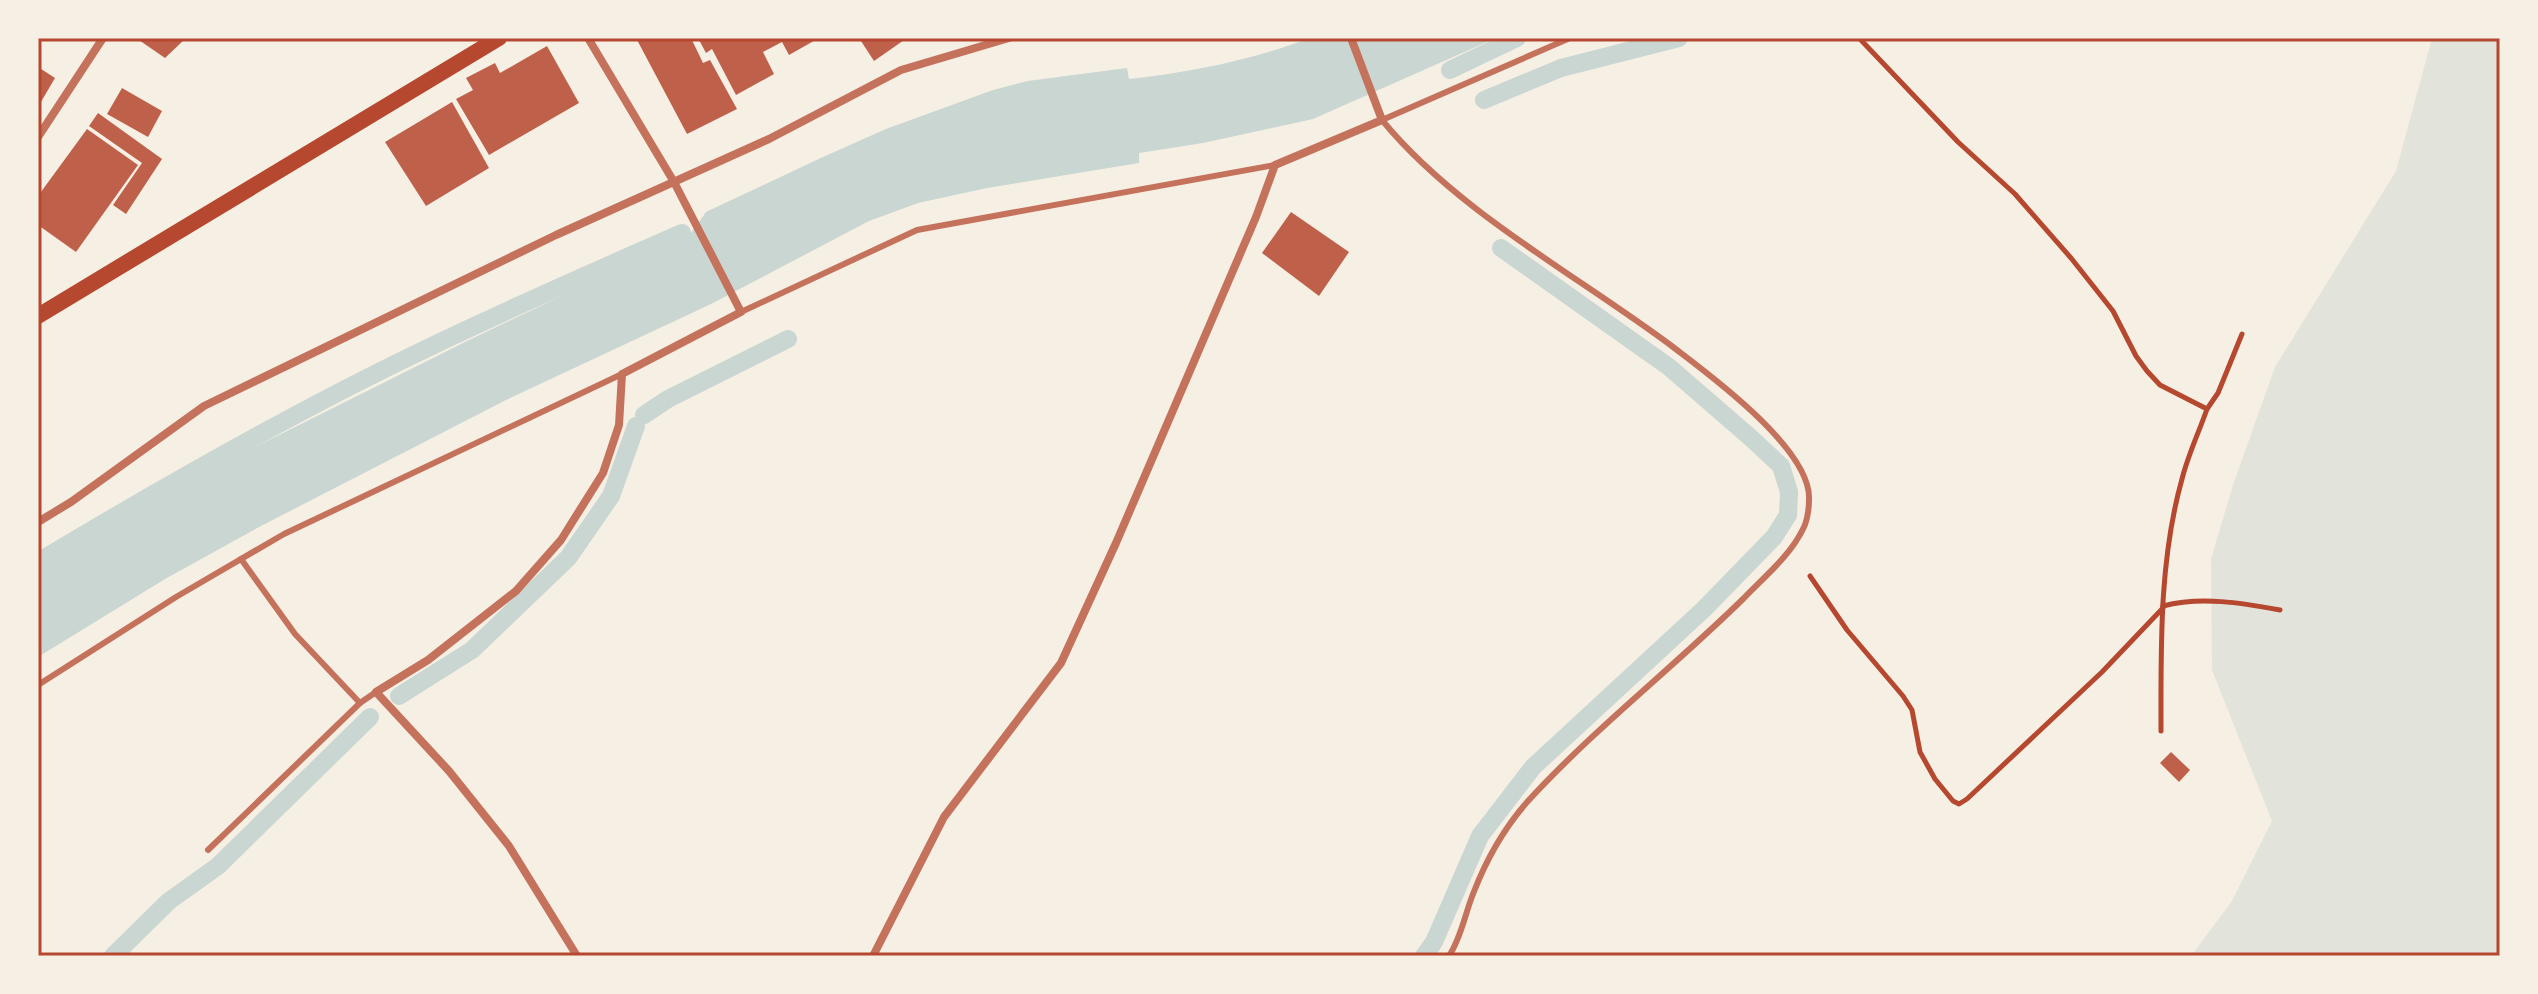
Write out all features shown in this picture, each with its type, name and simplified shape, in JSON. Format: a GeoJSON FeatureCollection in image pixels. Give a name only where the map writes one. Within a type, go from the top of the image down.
{"type":"FeatureCollection","features":[{"type":"Feature","properties":{"kind":"main road"},"geometry":{"type":"LineString","coordinates":[[38,316],[499,38]]}},
{"type":"Feature","properties":{"kind":"street"},"geometry":{"type":"LineString","coordinates":[[38,137],[103,38]]}},
{"type":"Feature","properties":{"kind":"street"},"geometry":{"type":"LineString","coordinates":[[577,956],[509,846],[449,771],[376,692],[428,660],[516,591],[561,540],[603,473],[619,425],[622,374],[741,312],[674,182],[588,38]]}},
{"type":"Feature","properties":{"kind":"street"},"geometry":{"type":"LineString","coordinates":[[38,522],[71,502],[204,406],[556,235],[769,139],[901,70],[1009,38]]}},
{"type":"Feature","properties":{"kind":"street"},"geometry":{"type":"LineString","coordinates":[[873,956],[944,817],[1061,663],[1116,543],[1256,217],[1275,165],[1382,120],[1351,38]]}},
{"type":"Feature","properties":{"kind":"lane"},"geometry":{"type":"LineString","coordinates":[[1449,956],[1489,857],[1528,801],[1782,559],[1805,528],[1809,498],[1805,476],[1773,431],[1703,369],[1488,217],[1405,148],[1382,120],[1570,38]]}},
{"type":"Feature","properties":{"kind":"lane"},"geometry":{"type":"LineString","coordinates":[[741,312],[917,230],[1275,165]]}},
{"type":"Feature","properties":{"kind":"lane"},"geometry":{"type":"LineString","coordinates":[[38,685],[176,597],[284,534],[622,374]]}},
{"type":"Feature","properties":{"kind":"lane"},"geometry":{"type":"LineString","coordinates":[[241,559],[295,634],[360,703]]}},
{"type":"Feature","properties":{"kind":"lane"},"geometry":{"type":"LineString","coordinates":[[208,850],[360,703],[376,692]]}},
{"type":"Feature","properties":{"kind":"path"},"geometry":{"type":"LineString","coordinates":[[1859,38],[1958,142],[2015,194],[2071,258],[2113,311],[2136,356],[2160,385],[2207,409]]}},
{"type":"Feature","properties":{"kind":"path"},"geometry":{"type":"LineString","coordinates":[[2161,731],[2163,607],[2168,545],[2182,478],[2207,409],[2218,393],[2242,334]]}},
{"type":"Feature","properties":{"kind":"path"},"geometry":{"type":"LineString","coordinates":[[1794,542],[1804,567],[1825,600],[1912,710],[1920,752],[1935,779],[1959,804],[2102,672],[2163,607],[2179,602],[2222,602],[2280,610]]}},
{"type":"Feature","properties":{"kind":"shaded area"},"geometry":{"type":"Polygon","coordinates":[[[1310,38],[1496,38],[1313,119],[1203,143],[1139,153],[1139,163],[987,188],[918,203],[869,221],[711,304],[506,400],[259,527],[165,579],[38,657],[38,572],[199,475],[467,341],[686,240],[706,212],[886,129],[993,90],[1028,81],[1127,68],[1129,79],[1175,73],[1243,59],[1310,38]]]}},
{"type":"Feature","properties":{"kind":"shaded area"},"geometry":{"type":"Polygon","coordinates":[[[2432,38],[2500,38],[2500,956],[2191,956],[2232,901],[2272,821],[2212,670],[2211,559],[2233,485],[2275,367],[2396,171],[2432,38]]]}},
{"type":"Feature","properties":{"kind":"building"},"geometry":{"type":"Polygon","coordinates":[[[136,38],[186,38],[165,58],[136,38]]]}},
{"type":"Feature","properties":{"kind":"building"},"geometry":{"type":"Polygon","coordinates":[[[636,38],[691,38],[703,63],[710,60],[737,109],[687,134],[636,38]]]}},
{"type":"Feature","properties":{"kind":"building"},"geometry":{"type":"Polygon","coordinates":[[[698,38],[819,38],[789,55],[782,42],[763,52],[774,74],[736,95],[712,49],[706,53],[698,38]]]}},
{"type":"Feature","properties":{"kind":"building"},"geometry":{"type":"Polygon","coordinates":[[[859,38],[907,38],[874,61],[859,38]]]}},
{"type":"Feature","properties":{"kind":"building"},"geometry":{"type":"Polygon","coordinates":[[[547,46],[579,103],[489,155],[456,99],[473,90],[466,78],[495,63],[500,73],[547,46]]]}},
{"type":"Feature","properties":{"kind":"building"},"geometry":{"type":"Polygon","coordinates":[[[38,67],[55,78],[38,107],[38,67]]]}},
{"type":"Feature","properties":{"kind":"building"},"geometry":{"type":"Polygon","coordinates":[[[122,88],[162,111],[148,137],[107,114],[122,88]]]}},
{"type":"Feature","properties":{"kind":"building"},"geometry":{"type":"Polygon","coordinates":[[[452,102],[489,168],[426,206],[385,142],[452,102]]]}},
{"type":"Feature","properties":{"kind":"building"},"geometry":{"type":"Polygon","coordinates":[[[98,113],[162,159],[126,214],[113,205],[142,163],[89,126],[98,113]]]}},
{"type":"Feature","properties":{"kind":"building"},"geometry":{"type":"Polygon","coordinates":[[[87,129],[138,165],[76,252],[38,225],[38,196],[87,129]]]}},
{"type":"Feature","properties":{"kind":"building"},"geometry":{"type":"Polygon","coordinates":[[[1291,212],[1349,252],[1319,296],[1262,253],[1291,212]]]}},
{"type":"Feature","properties":{"kind":"building"},"geometry":{"type":"Polygon","coordinates":[[[2171,752],[2190,770],[2179,782],[2160,763],[2171,752]]]}},
{"type":"Feature","properties":{"kind":"waterway"},"geometry":{"type":"LineString","coordinates":[[1450,70],[1517,38]]}},
{"type":"Feature","properties":{"kind":"waterway"},"geometry":{"type":"LineString","coordinates":[[1484,100],[1561,68],[1679,38]]}},
{"type":"Feature","properties":{"kind":"waterway"},"geometry":{"type":"LineString","coordinates":[[38,562],[220,456],[358,382],[508,310],[682,233]]}},
{"type":"Feature","properties":{"kind":"waterway"},"geometry":{"type":"LineString","coordinates":[[1424,956],[1434,942],[1480,836],[1533,767],[1704,609],[1774,537],[1788,515],[1789,492],[1781,466],[1751,438],[1669,367],[1501,248]]}},
{"type":"Feature","properties":{"kind":"waterway"},"geometry":{"type":"LineString","coordinates":[[644,415],[668,399],[788,339]]}},
{"type":"Feature","properties":{"kind":"waterway"},"geometry":{"type":"LineString","coordinates":[[399,696],[472,650],[568,558],[611,496],[636,426]]}},
{"type":"Feature","properties":{"kind":"waterway"},"geometry":{"type":"LineString","coordinates":[[113,956],[169,901],[218,866],[370,717]]}}]}
